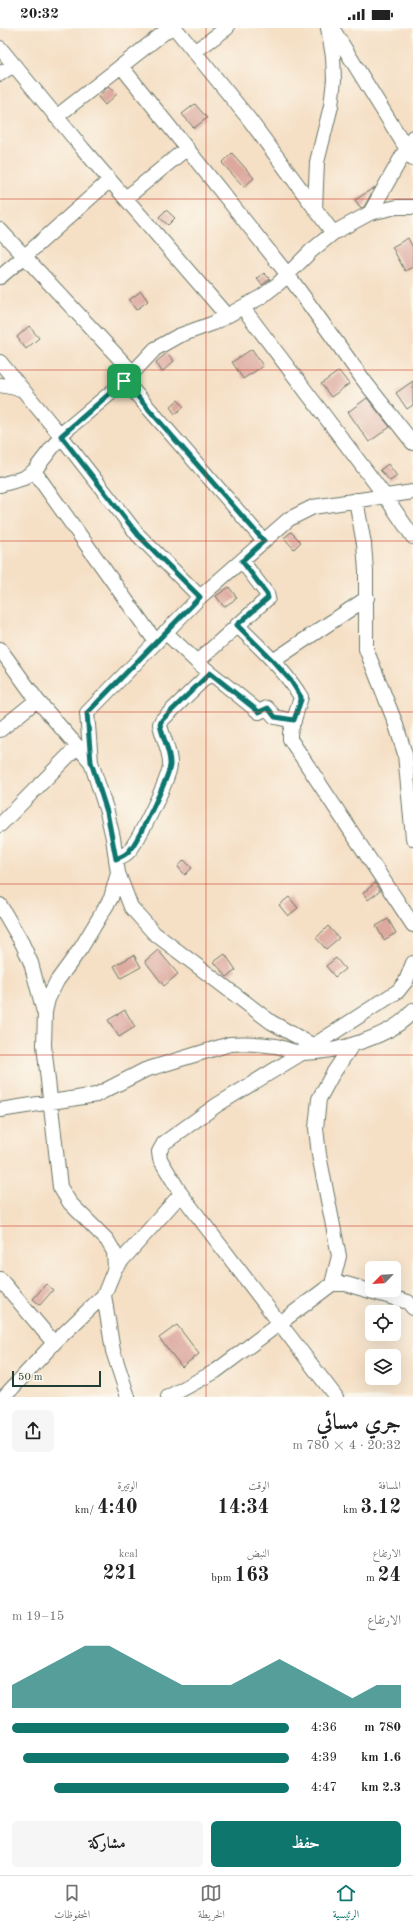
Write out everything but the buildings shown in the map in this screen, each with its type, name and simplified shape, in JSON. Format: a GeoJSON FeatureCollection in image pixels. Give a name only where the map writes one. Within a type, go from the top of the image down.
{"type":"FeatureCollection","features":[{"type":"Feature","properties":{"kind":"street"},"geometry":{"type":"LineString","coordinates":[[56,117],[170,28]]}},
{"type":"Feature","properties":{"kind":"street"},"geometry":{"type":"LineString","coordinates":[[175,28],[249,119],[333,233]]}},
{"type":"Feature","properties":{"kind":"street"},"geometry":{"type":"LineString","coordinates":[[194,52],[227,28]]}},
{"type":"Feature","properties":{"kind":"street"},"geometry":{"type":"LineString","coordinates":[[315,209],[317,162],[332,106],[334,80],[334,56],[328,28]]}},
{"type":"Feature","properties":{"kind":"street"},"geometry":{"type":"LineString","coordinates":[[332,28],[411,148],[370,213]]}},
{"type":"Feature","properties":{"kind":"street"},"geometry":{"type":"LineString","coordinates":[[0,48],[56,117],[227,316]]}},
{"type":"Feature","properties":{"kind":"street"},"geometry":{"type":"LineString","coordinates":[[0,74],[13,65]]}},
{"type":"Feature","properties":{"kind":"street"},"geometry":{"type":"LineString","coordinates":[[121,66],[288,275],[365,382],[413,443]]}},
{"type":"Feature","properties":{"kind":"street"},"geometry":{"type":"LineString","coordinates":[[126,198],[187,148]]}},
{"type":"Feature","properties":{"kind":"street"},"geometry":{"type":"LineString","coordinates":[[0,277],[110,180]]}},
{"type":"Feature","properties":{"kind":"street"},"geometry":{"type":"LineString","coordinates":[[0,485],[24,478],[34,471],[61,436],[129,377],[155,349],[168,340],[227,316],[261,297],[288,275],[333,233],[370,213],[413,207]]}},
{"type":"Feature","properties":{"kind":"street"},"geometry":{"type":"LineString","coordinates":[[0,230],[25,256],[129,377],[264,541]]}},
{"type":"Feature","properties":{"kind":"street"},"geometry":{"type":"LineString","coordinates":[[243,308],[385,496],[413,537]]}},
{"type":"Feature","properties":{"kind":"street"},"geometry":{"type":"LineString","coordinates":[[0,362],[61,436],[138,535],[200,597]]}},
{"type":"Feature","properties":{"kind":"street"},"geometry":{"type":"LineString","coordinates":[[0,385],[21,389]]}},
{"type":"Feature","properties":{"kind":"street"},"geometry":{"type":"LineString","coordinates":[[34,471],[161,637],[197,662],[259,712],[267,708],[275,717],[294,720]]}},
{"type":"Feature","properties":{"kind":"street"},"geometry":{"type":"LineString","coordinates":[[314,1046],[271,1022],[154,933],[131,907],[117,866],[107,812],[91,762],[87,713],[200,597],[264,541],[300,513],[313,507],[413,492]]}},
{"type":"Feature","properties":{"kind":"street"},"geometry":{"type":"LineString","coordinates":[[356,500],[364,544],[367,598],[366,649],[403,747],[408,772],[413,838]]}},
{"type":"Feature","properties":{"kind":"street"},"geometry":{"type":"LineString","coordinates":[[197,662],[268,598],[267,594],[242,561]]}},
{"type":"Feature","properties":{"kind":"street"},"geometry":{"type":"LineString","coordinates":[[273,661],[367,598]]}},
{"type":"Feature","properties":{"kind":"street"},"geometry":{"type":"LineString","coordinates":[[237,625],[291,681],[301,697],[290,733],[290,739],[413,925]]}},
{"type":"Feature","properties":{"kind":"street"},"geometry":{"type":"LineString","coordinates":[[0,649],[37,700],[77,748],[91,762]]}},
{"type":"Feature","properties":{"kind":"street"},"geometry":{"type":"LineString","coordinates":[[44,1012],[57,981],[106,906],[115,887],[117,866],[132,846],[156,802],[170,769],[170,760],[160,724],[162,720],[210,673]]}},
{"type":"Feature","properties":{"kind":"street"},"geometry":{"type":"LineString","coordinates":[[0,730],[37,700]]}},
{"type":"Feature","properties":{"kind":"street"},"geometry":{"type":"LineString","coordinates":[[0,825],[77,748]]}},
{"type":"Feature","properties":{"kind":"street"},"geometry":{"type":"LineString","coordinates":[[0,905],[28,957],[44,1012],[44,1045],[52,1102],[57,1170],[60,1187],[70,1203],[107,1240],[114,1252],[115,1268]]}},
{"type":"Feature","properties":{"kind":"street"},"geometry":{"type":"LineString","coordinates":[[336,1397],[278,1324],[181,1194],[160,1159],[159,1152],[164,1144],[217,1105],[314,1046],[398,991],[406,981],[413,963]]}},
{"type":"Feature","properties":{"kind":"street"},"geometry":{"type":"LineString","coordinates":[[0,1110],[96,1095],[145,1070],[230,1044],[244,1043],[277,1046],[302,1053],[352,1045],[393,1028],[413,1010]]}},
{"type":"Feature","properties":{"kind":"street"},"geometry":{"type":"LineString","coordinates":[[332,1284],[339,1256],[319,1155],[316,1128],[319,1100],[332,1075],[352,1045]]}},
{"type":"Feature","properties":{"kind":"street"},"geometry":{"type":"LineString","coordinates":[[4,1397],[54,1343],[104,1295],[115,1268],[181,1194]]}},
{"type":"Feature","properties":{"kind":"street"},"geometry":{"type":"LineString","coordinates":[[0,1279],[54,1343]]}},
{"type":"Feature","properties":{"kind":"street"},"geometry":{"type":"LineString","coordinates":[[168,1397],[216,1371],[332,1284],[346,1284],[411,1302]]}},
{"type":"Feature","properties":{"kind":"street"},"geometry":{"type":"LineString","coordinates":[[104,1295],[113,1351],[128,1397]]}},
{"type":"Feature","properties":{"kind":"route"},"geometry":{"type":"LineString","coordinates":[[124,381],[264,541],[242,561],[267,594],[268,598],[237,625],[291,681],[301,697],[301,700],[294,720],[276,718],[268,708],[259,712],[210,673],[162,720],[160,724],[170,760],[170,769],[156,802],[129,851],[125,855],[116,859],[107,812],[91,762],[87,713],[89,709],[200,597],[138,535],[61,436],[124,381]]}}]}
